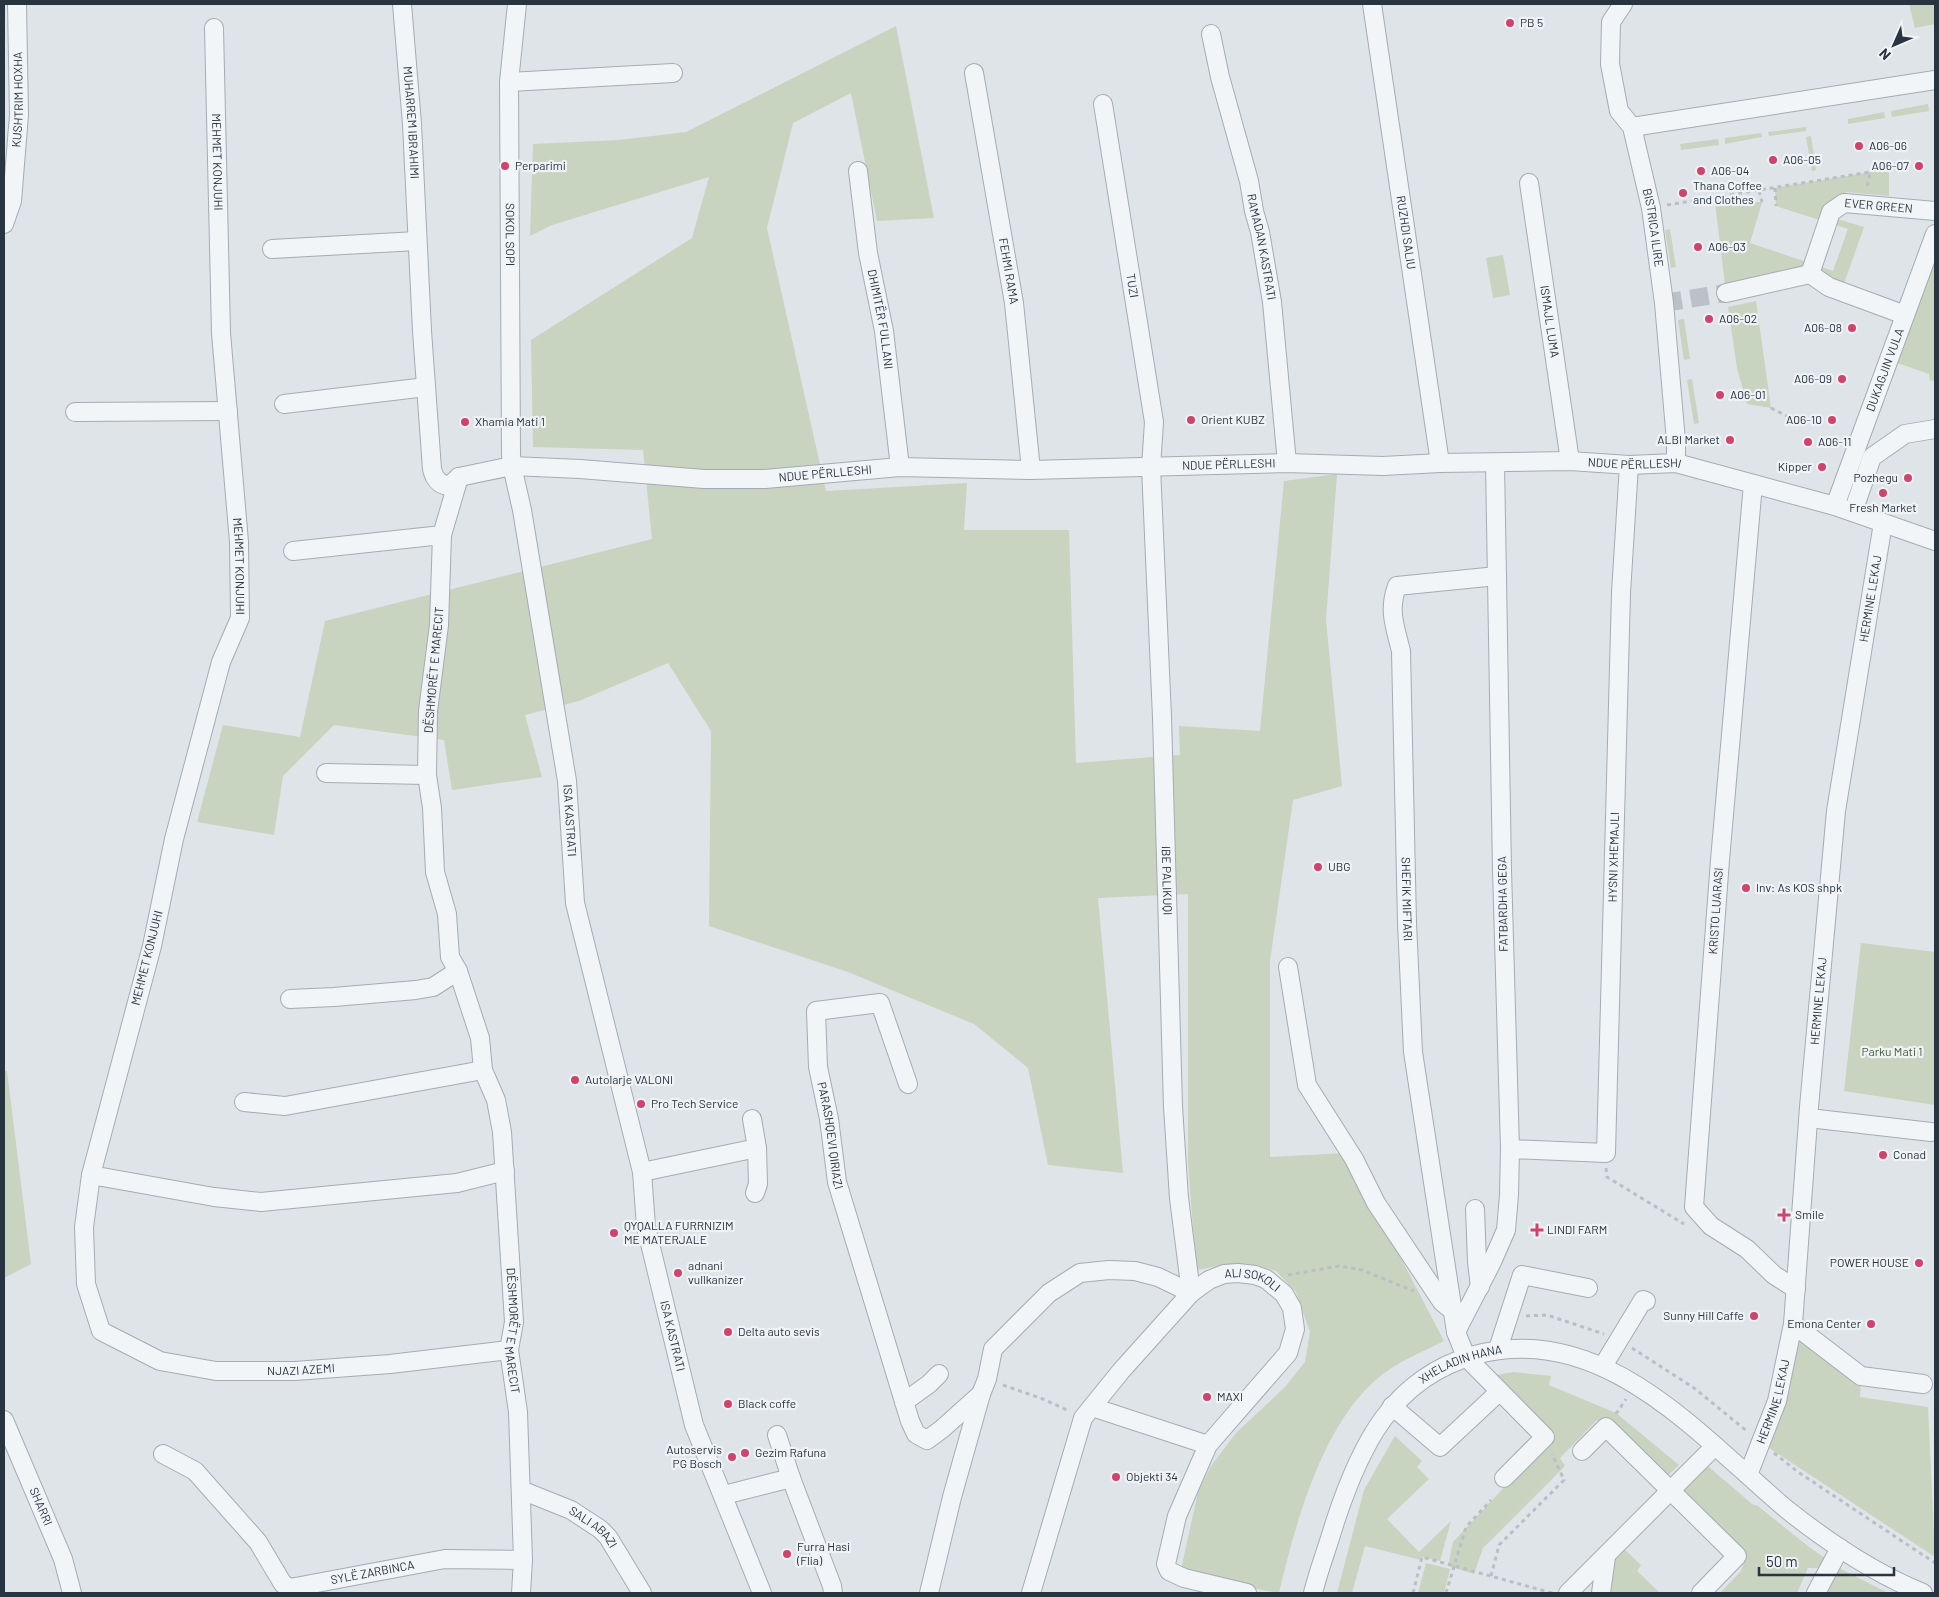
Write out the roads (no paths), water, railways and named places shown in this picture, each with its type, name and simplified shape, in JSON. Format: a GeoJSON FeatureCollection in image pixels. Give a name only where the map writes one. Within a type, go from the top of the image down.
{"type":"FeatureCollection","features":[{"type":"Feature","properties":{"kind":"street","name":"KUSHTRIM HOXHA"},"geometry":{"type":"LineString","coordinates":[[4,224],[12,201],[19,116],[17,4]]}},
{"type":"Feature","properties":{"kind":"street","name":"MUHARREM IBRAHIMI"},"geometry":{"type":"LineString","coordinates":[[402,4],[412,124],[426,388],[434,476],[441,484],[449,486],[459,477]]}},
{"type":"Feature","properties":{"kind":"street","name":"SOKOL SOPI"},"geometry":{"type":"LineString","coordinates":[[512,466],[509,82],[517,4]]}},
{"type":"Feature","properties":{"kind":"street","name":"RUZHDI SALIU"},"geometry":{"type":"LineString","coordinates":[[1372,4],[1440,463]]}},
{"type":"Feature","properties":{"kind":"street","name":"BISTRICA ILIRE"},"geometry":{"type":"LineString","coordinates":[[1623,4],[1611,22],[1610,64],[1619,112],[1632,127],[1651,208],[1664,303],[1676,441],[1676,462]]}},
{"type":"Feature","properties":{"kind":"street","name":"MEHMET KONJUHI"},"geometry":{"type":"LineString","coordinates":[[101,1331],[86,1284],[84,1227],[91,1175],[152,946],[174,839],[221,662],[240,618],[239,542],[221,333],[214,28]]}},
{"type":"Feature","properties":{"kind":"street","name":"RAMADAN KASTRATI"},"geometry":{"type":"LineString","coordinates":[[1211,34],[1220,77],[1249,181],[1260,232],[1273,309],[1287,463]]}},
{"type":"Feature","properties":{"kind":"street"},"geometry":{"type":"LineString","coordinates":[[509,82],[672,72]]}},
{"type":"Feature","properties":{"kind":"street","name":"FEHMI RAMA"},"geometry":{"type":"LineString","coordinates":[[974,73],[1014,303],[1031,470]]}},
{"type":"Feature","properties":{"kind":"street"},"geometry":{"type":"LineString","coordinates":[[1632,127],[1935,80]]}},
{"type":"Feature","properties":{"kind":"street","name":"TUZI"},"geometry":{"type":"LineString","coordinates":[[1103,104],[1154,422],[1151,466]]}},
{"type":"Feature","properties":{"kind":"street","name":"DHIMITËR FULLANI"},"geometry":{"type":"LineString","coordinates":[[858,171],[868,253],[884,332],[900,467]]}},
{"type":"Feature","properties":{"kind":"street","name":"ISMAJL LUMA"},"geometry":{"type":"LineString","coordinates":[[1529,182],[1570,461]]}},
{"type":"Feature","properties":{"kind":"street","name":"EVER GREEN"},"geometry":{"type":"LineString","coordinates":[[1810,274],[1831,212],[1844,203],[1935,211]]}},
{"type":"Feature","properties":{"kind":"street","name":"DUKAGJIN VULA"},"geometry":{"type":"LineString","coordinates":[[1835,506],[1935,234]]}},
{"type":"Feature","properties":{"kind":"street"},"geometry":{"type":"LineString","coordinates":[[272,249],[418,241]]}},
{"type":"Feature","properties":{"kind":"street"},"geometry":{"type":"LineString","coordinates":[[1726,293],[1810,274],[1829,287],[1905,315]]}},
{"type":"Feature","properties":{"kind":"street"},"geometry":{"type":"LineString","coordinates":[[284,404],[426,388]]}},
{"type":"Feature","properties":{"kind":"street"},"geometry":{"type":"LineString","coordinates":[[75,412],[228,411]]}},
{"type":"Feature","properties":{"kind":"street"},"geometry":{"type":"LineString","coordinates":[[1854,512],[1872,457],[1905,434],[1935,429]]}},
{"type":"Feature","properties":{"kind":"street","name":"NDUE PËRLLESHI"},"geometry":{"type":"LineString","coordinates":[[512,466],[580,469],[704,479],[765,479],[900,467],[1031,470],[1287,463],[1383,466],[1570,461],[1629,465],[1676,462],[1835,506],[1935,541]]}},
{"type":"Feature","properties":{"kind":"street","name":"FATBARDHA GEGA"},"geometry":{"type":"LineString","coordinates":[[1456,1332],[1480,1287],[1506,1230],[1509,1195],[1510,1149],[1502,860],[1495,463]]}},
{"type":"Feature","properties":{"kind":"street","name":"HYSNI XHEMAJLI"},"geometry":{"type":"LineString","coordinates":[[1510,1149],[1606,1153],[1621,593],[1629,465]]}},
{"type":"Feature","properties":{"kind":"street"},"geometry":{"type":"LineString","coordinates":[[459,477],[512,466]]}},
{"type":"Feature","properties":{"kind":"street","name":"ISA KASTRATI"},"geometry":{"type":"LineString","coordinates":[[512,466],[522,510],[568,781],[575,904],[642,1172],[646,1227],[694,1425],[724,1495],[762,1593]]}},
{"type":"Feature","properties":{"kind":"street","name":"IBE PALIKUQI"},"geometry":{"type":"LineString","coordinates":[[1151,466],[1162,717],[1172,1107],[1179,1198],[1191,1294]]}},
{"type":"Feature","properties":{"kind":"street","name":"DËSHMORËT E MARECIT"},"geometry":{"type":"LineString","coordinates":[[459,477],[442,535],[440,625],[428,711],[427,776],[432,808],[435,872],[447,914],[450,957],[458,971],[480,1038],[483,1070],[496,1100],[502,1132],[514,1322],[509,1350],[518,1412],[523,1560],[521,1593]]}},
{"type":"Feature","properties":{"kind":"street","name":"KRISTO LUARASI"},"geometry":{"type":"LineString","coordinates":[[1752,484],[1720,860],[1694,1207],[1711,1226],[1747,1250],[1774,1275],[1796,1289]]}},
{"type":"Feature","properties":{"kind":"street","name":"HERMINE LEKAJ"},"geometry":{"type":"LineString","coordinates":[[1748,1475],[1777,1401],[1793,1324],[1836,811],[1883,523]]}},
{"type":"Feature","properties":{"kind":"street"},"geometry":{"type":"LineString","coordinates":[[292,551],[442,535]]}},
{"type":"Feature","properties":{"kind":"street","name":"SHEFIK MIFTARI"},"geometry":{"type":"LineString","coordinates":[[1466,1357],[1456,1332],[1413,1052],[1407,923],[1401,651],[1392,614],[1392,598],[1397,586],[1497,576]]}},
{"type":"Feature","properties":{"kind":"street"},"geometry":{"type":"LineString","coordinates":[[326,773],[427,776]]}},
{"type":"Feature","properties":{"kind":"street"},"geometry":{"type":"LineString","coordinates":[[1288,967],[1306,1085],[1354,1159],[1376,1203],[1442,1302],[1453,1311]]}},
{"type":"Feature","properties":{"kind":"street"},"geometry":{"type":"LineString","coordinates":[[290,999],[416,990],[434,986],[458,971]]}},
{"type":"Feature","properties":{"kind":"street","name":"PARASHQEVI QIRIAZI"},"geometry":{"type":"LineString","coordinates":[[908,1084],[880,1003],[816,1011],[818,1067],[829,1119],[837,1182],[904,1402],[916,1434],[927,1440],[942,1429],[984,1387]]}},
{"type":"Feature","properties":{"kind":"street"},"geometry":{"type":"LineString","coordinates":[[244,1102],[285,1106],[483,1070]]}},
{"type":"Feature","properties":{"kind":"street"},"geometry":{"type":"LineString","coordinates":[[752,1118],[758,1184],[755,1193]]}},
{"type":"Feature","properties":{"kind":"street"},"geometry":{"type":"LineString","coordinates":[[1809,1118],[1931,1132]]}},
{"type":"Feature","properties":{"kind":"street"},"geometry":{"type":"LineString","coordinates":[[642,1172],[756,1148]]}},
{"type":"Feature","properties":{"kind":"street"},"geometry":{"type":"LineString","coordinates":[[91,1175],[214,1197],[261,1202],[457,1183],[505,1171]]}},
{"type":"Feature","properties":{"kind":"street"},"geometry":{"type":"LineString","coordinates":[[1475,1209],[1480,1287]]}},
{"type":"Feature","properties":{"kind":"street"},"geometry":{"type":"LineString","coordinates":[[929,1593],[952,1496],[994,1349],[1049,1292],[1080,1273],[1109,1270],[1135,1271],[1158,1277],[1191,1294]]}},
{"type":"Feature","properties":{"kind":"street","name":"ALI SOKOLI"},"geometry":{"type":"LineString","coordinates":[[1031,1593],[1088,1413],[1121,1371],[1191,1294],[1209,1280],[1224,1274],[1238,1272],[1266,1279],[1284,1294],[1292,1308],[1295,1329],[1288,1353],[1208,1445],[1177,1516],[1166,1564],[1169,1571],[1184,1578],[1247,1593]]}},
{"type":"Feature","properties":{"kind":"street"},"geometry":{"type":"LineString","coordinates":[[1498,1348],[1522,1275],[1588,1288]]}},
{"type":"Feature","properties":{"kind":"street"},"geometry":{"type":"LineString","coordinates":[[1603,1366],[1643,1300],[1646,1301]]}},
{"type":"Feature","properties":{"kind":"street"},"geometry":{"type":"LineString","coordinates":[[1793,1324],[1861,1376],[1923,1384]]}},
{"type":"Feature","properties":{"kind":"street","name":"NJAZI AZEMI"},"geometry":{"type":"LineString","coordinates":[[101,1331],[160,1361],[216,1371],[295,1371],[390,1364],[509,1350]]}},
{"type":"Feature","properties":{"kind":"street","name":"XHELADIN HANA"},"geometry":{"type":"LineString","coordinates":[[1313,1593],[1352,1473],[1369,1438],[1392,1406],[1412,1387],[1440,1368],[1466,1357],[1498,1348],[1565,1352],[1603,1366],[1676,1413],[1788,1509],[1840,1548],[1923,1593]]}},
{"type":"Feature","properties":{"kind":"street"},"geometry":{"type":"LineString","coordinates":[[1466,1357],[1544,1437],[1504,1478]]}},
{"type":"Feature","properties":{"kind":"street"},"geometry":{"type":"LineString","coordinates":[[904,1402],[929,1384],[939,1374]]}},
{"type":"Feature","properties":{"kind":"street"},"geometry":{"type":"LineString","coordinates":[[1392,1406],[1440,1447],[1499,1392]]}},
{"type":"Feature","properties":{"kind":"street"},"geometry":{"type":"LineString","coordinates":[[1088,1413],[1208,1445]]}},
{"type":"Feature","properties":{"kind":"street","name":"SHARRI"},"geometry":{"type":"LineString","coordinates":[[4,1420],[10,1446],[64,1559],[72,1593]]}},
{"type":"Feature","properties":{"kind":"street"},"geometry":{"type":"LineString","coordinates":[[1582,1451],[1606,1427],[1738,1556],[1701,1593]]}},
{"type":"Feature","properties":{"kind":"street"},"geometry":{"type":"LineString","coordinates":[[777,1435],[833,1593]]}},
{"type":"Feature","properties":{"kind":"street"},"geometry":{"type":"LineString","coordinates":[[1568,1593],[1715,1446]]}},
{"type":"Feature","properties":{"kind":"street","name":"SYLË ZARBINCA"},"geometry":{"type":"LineString","coordinates":[[163,1454],[196,1471],[258,1542],[283,1584],[290,1588],[445,1560],[523,1560]]}},
{"type":"Feature","properties":{"kind":"street"},"geometry":{"type":"LineString","coordinates":[[724,1495],[791,1478]]}},
{"type":"Feature","properties":{"kind":"street","name":"SALI ABAZI"},"geometry":{"type":"LineString","coordinates":[[521,1490],[571,1510],[600,1529],[608,1537],[642,1593]]}},
{"type":"Feature","properties":{"kind":"street"},"geometry":{"type":"LineString","coordinates":[[1816,1593],[1840,1548]]}},
{"type":"Feature","properties":{"kind":"street"},"geometry":{"type":"LineString","coordinates":[[1601,1593],[1606,1557]]}},
{"type":"Feature","properties":{"kind":"tunnel"},"geometry":{"type":"LineString","coordinates":[[1664,303],[1726,293]]}},
{"type":"Feature","properties":{"kind":"place","name":"PB 5"},"geometry":{"type":"Point","coordinates":[1510,23]}},
{"type":"Feature","properties":{"kind":"place","name":"A06-06"},"geometry":{"type":"Point","coordinates":[1859,146]}},
{"type":"Feature","properties":{"kind":"place","name":"A06-05"},"geometry":{"type":"Point","coordinates":[1773,160]}},
{"type":"Feature","properties":{"kind":"place","name":"Perparimi"},"geometry":{"type":"Point","coordinates":[505,166]}},
{"type":"Feature","properties":{"kind":"place","name":"A06-07"},"geometry":{"type":"Point","coordinates":[1919,166]}},
{"type":"Feature","properties":{"kind":"place","name":"A06-04"},"geometry":{"type":"Point","coordinates":[1701,171]}},
{"type":"Feature","properties":{"kind":"place","name":"Thana Coffee and Clothes"},"geometry":{"type":"Point","coordinates":[1683,193]}},
{"type":"Feature","properties":{"kind":"place","name":"A06-03"},"geometry":{"type":"Point","coordinates":[1698,247]}},
{"type":"Feature","properties":{"kind":"place","name":"A06-02"},"geometry":{"type":"Point","coordinates":[1709,319]}},
{"type":"Feature","properties":{"kind":"place","name":"A06-08"},"geometry":{"type":"Point","coordinates":[1852,328]}},
{"type":"Feature","properties":{"kind":"place","name":"A06-09"},"geometry":{"type":"Point","coordinates":[1842,379]}},
{"type":"Feature","properties":{"kind":"place","name":"A06-01"},"geometry":{"type":"Point","coordinates":[1720,395]}},
{"type":"Feature","properties":{"kind":"place","name":"Orient KUBZ"},"geometry":{"type":"Point","coordinates":[1191,420]}},
{"type":"Feature","properties":{"kind":"place","name":"A06-10"},"geometry":{"type":"Point","coordinates":[1832,420]}},
{"type":"Feature","properties":{"kind":"place","name":"Xhamia Mati 1"},"geometry":{"type":"Point","coordinates":[465,422]}},
{"type":"Feature","properties":{"kind":"place","name":"ALBI Market"},"geometry":{"type":"Point","coordinates":[1730,440]}},
{"type":"Feature","properties":{"kind":"place","name":"A06-11"},"geometry":{"type":"Point","coordinates":[1808,442]}},
{"type":"Feature","properties":{"kind":"place","name":"Kipper"},"geometry":{"type":"Point","coordinates":[1822,467]}},
{"type":"Feature","properties":{"kind":"place","name":"Pozhegu"},"geometry":{"type":"Point","coordinates":[1908,478]}},
{"type":"Feature","properties":{"kind":"place","name":"Fresh Market"},"geometry":{"type":"Point","coordinates":[1883,493]}},
{"type":"Feature","properties":{"kind":"place","name":"UBG"},"geometry":{"type":"Point","coordinates":[1318,867]}},
{"type":"Feature","properties":{"kind":"place","name":"Inv: As KOS shpk"},"geometry":{"type":"Point","coordinates":[1746,888]}},
{"type":"Feature","properties":{"kind":"place","name":"Autolarje VALONI"},"geometry":{"type":"Point","coordinates":[575,1080]}},
{"type":"Feature","properties":{"kind":"place","name":"Pro Tech Service"},"geometry":{"type":"Point","coordinates":[641,1104]}},
{"type":"Feature","properties":{"kind":"place","name":"Conad"},"geometry":{"type":"Point","coordinates":[1883,1155]}},
{"type":"Feature","properties":{"kind":"place","name":"Smile"},"geometry":{"type":"Point","coordinates":[1784,1215]}},
{"type":"Feature","properties":{"kind":"place","name":"LINDI FARM"},"geometry":{"type":"Point","coordinates":[1537,1230]}},
{"type":"Feature","properties":{"kind":"place","name":"QYQALLA FURRNIZIM ME MATERJALE"},"geometry":{"type":"Point","coordinates":[614,1233]}},
{"type":"Feature","properties":{"kind":"place","name":"POWER HOUSE"},"geometry":{"type":"Point","coordinates":[1919,1263]}},
{"type":"Feature","properties":{"kind":"place","name":"adnani vullkanizer"},"geometry":{"type":"Point","coordinates":[678,1273]}},
{"type":"Feature","properties":{"kind":"place","name":"Sunny Hill Caffe"},"geometry":{"type":"Point","coordinates":[1754,1316]}},
{"type":"Feature","properties":{"kind":"place","name":"Emona Center"},"geometry":{"type":"Point","coordinates":[1871,1324]}},
{"type":"Feature","properties":{"kind":"place","name":"Delta auto sevis"},"geometry":{"type":"Point","coordinates":[728,1332]}},
{"type":"Feature","properties":{"kind":"place","name":"MAXI"},"geometry":{"type":"Point","coordinates":[1207,1397]}},
{"type":"Feature","properties":{"kind":"place","name":"Black coffe"},"geometry":{"type":"Point","coordinates":[728,1404]}},
{"type":"Feature","properties":{"kind":"place","name":"Gezim Rafuna"},"geometry":{"type":"Point","coordinates":[745,1453]}},
{"type":"Feature","properties":{"kind":"place","name":"Autoservis PG Bosch"},"geometry":{"type":"Point","coordinates":[732,1457]}},
{"type":"Feature","properties":{"kind":"place","name":"Objekti 34"},"geometry":{"type":"Point","coordinates":[1116,1477]}},
{"type":"Feature","properties":{"kind":"place","name":"Furra Hasi (Flia)"},"geometry":{"type":"Point","coordinates":[787,1554]}},
{"type":"Feature","properties":{"kind":"park label","name":"Parku Mati 1"},"geometry":{"type":"Point","coordinates":[1892,1052]}}]}
